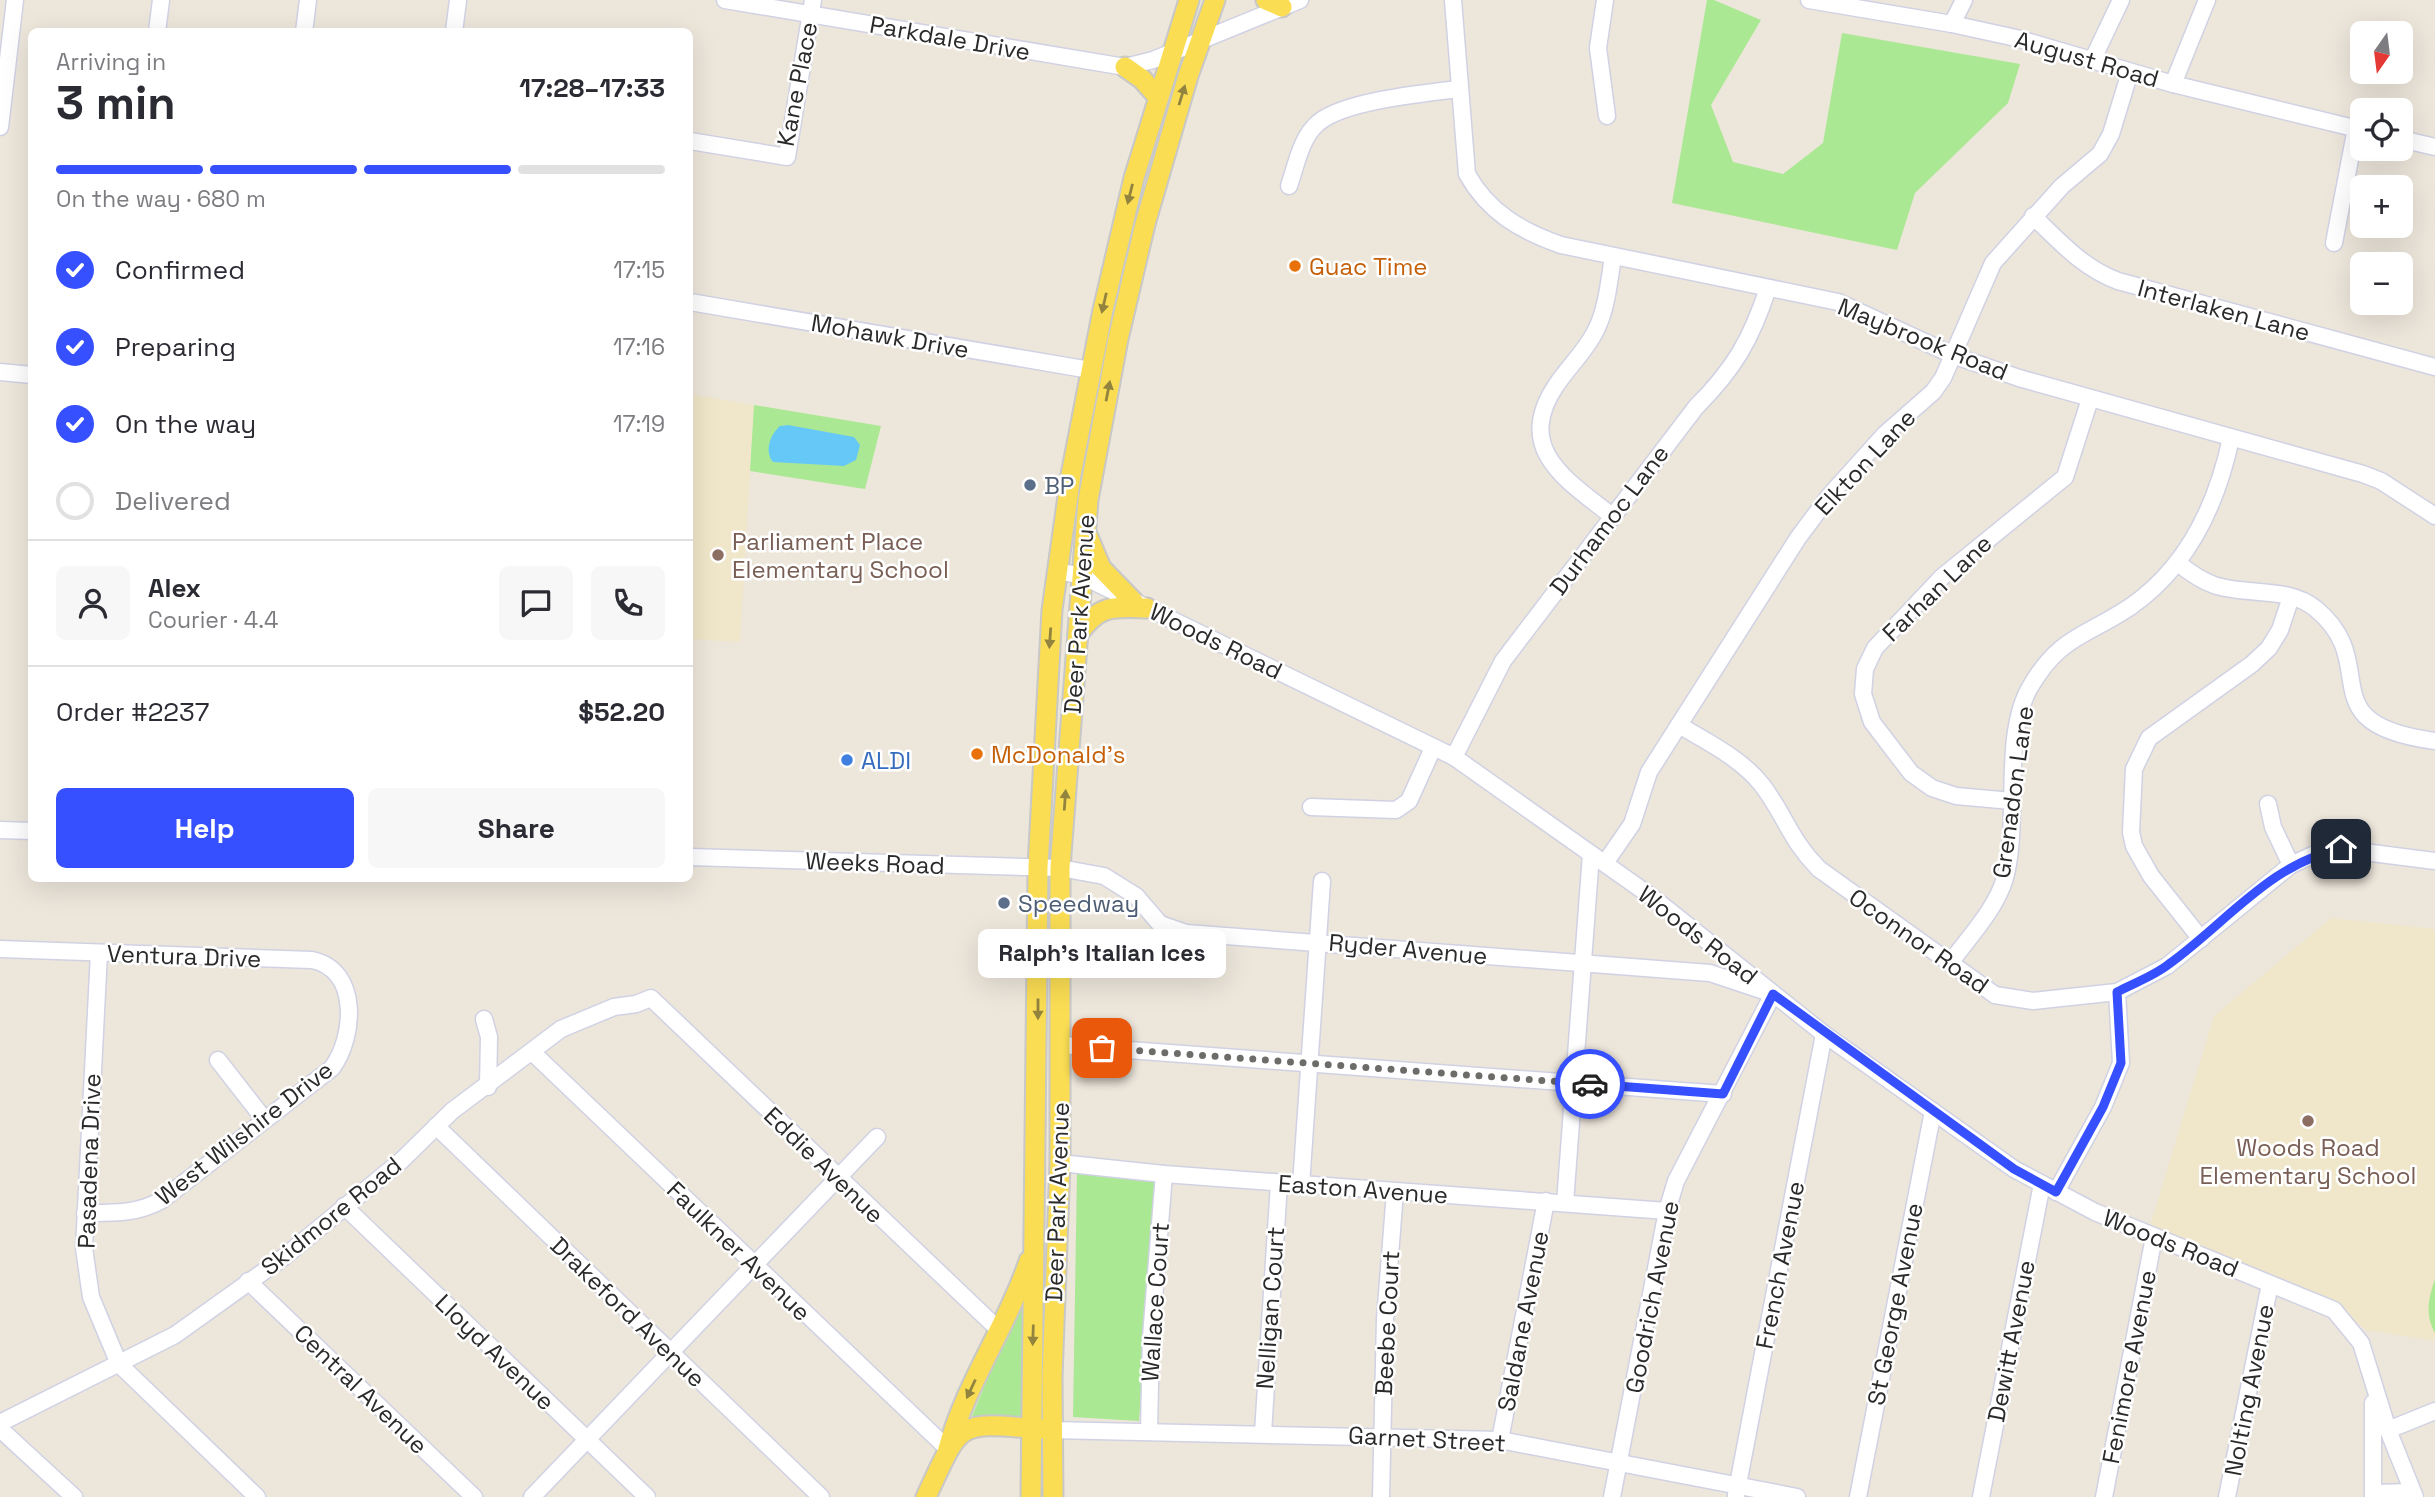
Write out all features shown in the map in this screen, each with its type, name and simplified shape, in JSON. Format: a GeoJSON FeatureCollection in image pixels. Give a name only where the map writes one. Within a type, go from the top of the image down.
{"type":"FeatureCollection","features":[{"type":"Feature","properties":{"kind":"main road","name":"Deer Park Avenue"},"geometry":{"type":"LineString","coordinates":[[1031,1497],[1029,1428],[1036,1238],[1038,867],[1052,610],[1090,370],[1129,198],[1189,0]]}},
{"type":"Feature","properties":{"kind":"main road","name":"Deer Park Avenue"},"geometry":{"type":"LineString","coordinates":[[1053,1497],[1051,1430],[1060,1163],[1060,868],[1086,526],[1097,448],[1134,268],[1159,171],[1215,0]]}},
{"type":"Feature","properties":{"kind":"main road"},"geometry":{"type":"LineString","coordinates":[[1125,67],[1142,79],[1158,97]]}},
{"type":"Feature","properties":{"kind":"main road"},"geometry":{"type":"LineString","coordinates":[[1086,526],[1101,568],[1140,604]]}},
{"type":"Feature","properties":{"kind":"main road"},"geometry":{"type":"LineString","coordinates":[[1077,634],[1094,614],[1107,608],[1140,604]]}},
{"type":"Feature","properties":{"kind":"main road"},"geometry":{"type":"LineString","coordinates":[[948,1449],[955,1423],[1020,1286],[1036,1238]]}},
{"type":"Feature","properties":{"kind":"main road"},"geometry":{"type":"LineString","coordinates":[[926,1497],[948,1449],[955,1437],[966,1428],[1051,1430]]}},
{"type":"Feature","properties":{"kind":"street"},"geometry":{"type":"LineString","coordinates":[[0,127],[15,0]]}},
{"type":"Feature","properties":{"kind":"street"},"geometry":{"type":"LineString","coordinates":[[158,28],[161,0]]}},
{"type":"Feature","properties":{"kind":"street"},"geometry":{"type":"LineString","coordinates":[[304,28],[308,0]]}},
{"type":"Feature","properties":{"kind":"street"},"geometry":{"type":"LineString","coordinates":[[454,28],[458,0]]}},
{"type":"Feature","properties":{"kind":"street","name":"Parkdale Drive"},"geometry":{"type":"LineString","coordinates":[[725,0],[812,7],[1125,67],[1172,52]]}},
{"type":"Feature","properties":{"kind":"street","name":"Maybrook Road"},"geometry":{"type":"LineString","coordinates":[[1453,0],[1467,174],[1479,195],[1493,211],[1541,238],[1613,257],[1838,302],[1955,356],[2090,399],[2363,474],[2381,481],[2435,516]]}},
{"type":"Feature","properties":{"kind":"street"},"geometry":{"type":"LineString","coordinates":[[1605,0],[1598,48],[1606,116]]}},
{"type":"Feature","properties":{"kind":"street"},"geometry":{"type":"LineString","coordinates":[[1952,24],[1964,0]]}},
{"type":"Feature","properties":{"kind":"street"},"geometry":{"type":"LineString","coordinates":[[2092,61],[2121,0]]}},
{"type":"Feature","properties":{"kind":"street"},"geometry":{"type":"LineString","coordinates":[[2173,84],[2207,0]]}},
{"type":"Feature","properties":{"kind":"street","name":"August Road"},"geometry":{"type":"LineString","coordinates":[[1816,1],[1952,24],[2016,38],[2173,84],[2350,127]]}},
{"type":"Feature","properties":{"kind":"street"},"geometry":{"type":"LineString","coordinates":[[1172,52],[1282,2]]}},
{"type":"Feature","properties":{"kind":"street","name":"Kane Place"},"geometry":{"type":"LineString","coordinates":[[693,141],[787,157],[812,7]]}},
{"type":"Feature","properties":{"kind":"street","name":"Elkton Lane"},"geometry":{"type":"LineString","coordinates":[[1598,859],[1632,824],[1649,772],[1798,538],[1830,495],[1884,435],[1933,392],[1955,356],[1993,263],[2062,186],[2099,154],[2111,134],[2130,72]]}},
{"type":"Feature","properties":{"kind":"street"},"geometry":{"type":"LineString","coordinates":[[1289,186],[1304,142],[1317,123],[1336,112],[1410,95],[1459,89]]}},
{"type":"Feature","properties":{"kind":"street"},"geometry":{"type":"LineString","coordinates":[[2413,142],[2435,147]]}},
{"type":"Feature","properties":{"kind":"street"},"geometry":{"type":"LineString","coordinates":[[2334,243],[2352,161]]}},
{"type":"Feature","properties":{"kind":"street","name":"Interlaken Lane"},"geometry":{"type":"LineString","coordinates":[[2034,216],[2078,259],[2095,272],[2118,281],[2435,367]]}},
{"type":"Feature","properties":{"kind":"street"},"geometry":{"type":"LineString","coordinates":[[1612,516],[1559,475],[1548,460],[1541,439],[1545,403],[1595,332],[1602,317],[1613,257]]}},
{"type":"Feature","properties":{"kind":"street","name":"Durhamoc Lane"},"geometry":{"type":"LineString","coordinates":[[1454,757],[1503,661],[1696,407],[1722,381],[1742,354],[1768,288]]}},
{"type":"Feature","properties":{"kind":"street","name":"Mohawk Drive"},"geometry":{"type":"LineString","coordinates":[[693,303],[1090,370]]}},
{"type":"Feature","properties":{"kind":"street"},"geometry":{"type":"LineString","coordinates":[[0,372],[28,375]]}},
{"type":"Feature","properties":{"kind":"street","name":"Farhan Lane"},"geometry":{"type":"LineString","coordinates":[[2012,801],[1956,796],[1932,788],[1911,773],[1872,722],[1863,694],[1865,669],[1875,648],[1941,577],[2065,477],[2090,399]]}},
{"type":"Feature","properties":{"kind":"street","name":"Grenadon Lane"},"geometry":{"type":"LineString","coordinates":[[1950,963],[1993,904],[2004,880],[2018,721],[2028,691],[2051,656],[2081,632],[2129,607],[2178,563],[2210,509],[2231,438]]}},
{"type":"Feature","properties":{"kind":"street"},"geometry":{"type":"LineString","coordinates":[[2178,563],[2196,577],[2216,586],[2291,597],[2314,607],[2329,621],[2342,640],[2348,658],[2350,683],[2363,716],[2391,733],[2435,741]]}},
{"type":"Feature","properties":{"kind":"street","name":"Woods Road"},"geometry":{"type":"LineString","coordinates":[[1059,571],[1082,576],[1454,757],[1652,897],[1824,1034],[2014,1169],[2154,1237],[2334,1310],[2361,1343],[2388,1430],[2413,1494]]}},
{"type":"Feature","properties":{"kind":"street"},"geometry":{"type":"LineString","coordinates":[[2201,939],[2151,876],[2134,846],[2131,832],[2134,769],[2149,738],[2252,664],[2269,648],[2280,630],[2291,597]]}},
{"type":"Feature","properties":{"kind":"street","name":"Oconnor Road"},"geometry":{"type":"LineString","coordinates":[[1679,725],[1735,760],[1760,782],[1800,849],[1819,869],[1995,995],[2013,1000],[2078,999],[2117,992],[2167,966],[2291,865],[2316,853],[2341,849],[2435,861]]}},
{"type":"Feature","properties":{"kind":"street"},"geometry":{"type":"LineString","coordinates":[[1311,807],[1396,810],[1409,801],[1433,748]]}},
{"type":"Feature","properties":{"kind":"street"},"geometry":{"type":"LineString","coordinates":[[2269,804],[2273,827],[2291,865]]}},
{"type":"Feature","properties":{"kind":"street"},"geometry":{"type":"LineString","coordinates":[[0,830],[28,831]]}},
{"type":"Feature","properties":{"kind":"street","name":"Weeks Road"},"geometry":{"type":"LineString","coordinates":[[693,856],[1060,868]]}},
{"type":"Feature","properties":{"kind":"street"},"geometry":{"type":"LineString","coordinates":[[1564,1203],[1583,963],[1598,859]]}},
{"type":"Feature","properties":{"kind":"street","name":"Ryder Avenue"},"geometry":{"type":"LineString","coordinates":[[1060,868],[1104,876],[1136,896],[1160,923],[1186,933],[1710,973],[1773,994]]}},
{"type":"Feature","properties":{"kind":"street"},"geometry":{"type":"LineString","coordinates":[[1301,1185],[1322,881]]}},
{"type":"Feature","properties":{"kind":"street","name":"Ventura Drive"},"geometry":{"type":"LineString","coordinates":[[0,949],[312,960],[327,963],[337,972],[348,996]]}},
{"type":"Feature","properties":{"kind":"street","name":"Pasadena Drive"},"geometry":{"type":"LineString","coordinates":[[99,953],[84,1248],[91,1297],[119,1364]]}},
{"type":"Feature","properties":{"kind":"street","name":"Dewitt Avenue"},"geometry":{"type":"LineString","coordinates":[[1981,1497],[2049,1188],[2109,1095],[2121,1063],[2117,992]]}},
{"type":"Feature","properties":{"kind":"street","name":"Goodrich Avenue"},"geometry":{"type":"LineString","coordinates":[[1612,1497],[1667,1211],[1676,1181],[1773,994]]}},
{"type":"Feature","properties":{"kind":"street","name":"West Wilshire Drive"},"geometry":{"type":"LineString","coordinates":[[85,1213],[121,1214],[144,1210],[182,1186],[332,1068],[342,1055],[346,1039],[348,996]]}},
{"type":"Feature","properties":{"kind":"street","name":"Skidmore Road"},"geometry":{"type":"LineString","coordinates":[[0,1423],[175,1335],[284,1257],[402,1160],[436,1126],[561,1029],[614,1007],[636,1004],[651,998]]}},
{"type":"Feature","properties":{"kind":"street","name":"Eddie Avenue"},"geometry":{"type":"LineString","coordinates":[[651,998],[999,1330]]}},
{"type":"Feature","properties":{"kind":"street"},"geometry":{"type":"LineString","coordinates":[[484,1019],[489,1037],[488,1087]]}},
{"type":"Feature","properties":{"kind":"street","name":"French Avenue"},"geometry":{"type":"LineString","coordinates":[[1736,1492],[1824,1034]]}},
{"type":"Feature","properties":{"kind":"street"},"geometry":{"type":"LineString","coordinates":[[1061,1045],[1723,1094]]}},
{"type":"Feature","properties":{"kind":"street","name":"Faulkner Avenue"},"geometry":{"type":"LineString","coordinates":[[532,1052],[948,1449]]}},
{"type":"Feature","properties":{"kind":"street"},"geometry":{"type":"LineString","coordinates":[[218,1060],[264,1119]]}},
{"type":"Feature","properties":{"kind":"street","name":"St George Avenue"},"geometry":{"type":"LineString","coordinates":[[1858,1497],[1933,1111]]}},
{"type":"Feature","properties":{"kind":"street","name":"Drakeford Avenue"},"geometry":{"type":"LineString","coordinates":[[436,1126],[821,1497]]}},
{"type":"Feature","properties":{"kind":"street"},"geometry":{"type":"LineString","coordinates":[[531,1497],[877,1137]]}},
{"type":"Feature","properties":{"kind":"street","name":"Easton Avenue"},"geometry":{"type":"LineString","coordinates":[[1060,1163],[1301,1185],[1667,1211]]}},
{"type":"Feature","properties":{"kind":"street","name":"Wallace Court"},"geometry":{"type":"LineString","coordinates":[[1149,1431],[1151,1338],[1164,1174]]}},
{"type":"Feature","properties":{"kind":"street","name":"Nelligan Court"},"geometry":{"type":"LineString","coordinates":[[1263,1433],[1279,1183]]}},
{"type":"Feature","properties":{"kind":"street","name":"Beebe Court"},"geometry":{"type":"LineString","coordinates":[[1381,1497],[1385,1320],[1395,1192]]}},
{"type":"Feature","properties":{"kind":"street","name":"Saldane Avenue"},"geometry":{"type":"LineString","coordinates":[[1500,1440],[1546,1202]]}},
{"type":"Feature","properties":{"kind":"street","name":"Lloyd Avenue"},"geometry":{"type":"LineString","coordinates":[[344,1206],[647,1497]]}},
{"type":"Feature","properties":{"kind":"street","name":"Fenimore Avenue"},"geometry":{"type":"LineString","coordinates":[[2104,1497],[2154,1237]]}},
{"type":"Feature","properties":{"kind":"street","name":"Central Avenue"},"geometry":{"type":"LineString","coordinates":[[248,1281],[474,1497]]}},
{"type":"Feature","properties":{"kind":"street","name":"Nolting Avenue"},"geometry":{"type":"LineString","coordinates":[[2227,1497],[2270,1284]]}},
{"type":"Feature","properties":{"kind":"street"},"geometry":{"type":"LineString","coordinates":[[119,1364],[257,1497]]}},
{"type":"Feature","properties":{"kind":"street"},"geometry":{"type":"LineString","coordinates":[[2372,1383],[2374,1495],[2413,1494]]}},
{"type":"Feature","properties":{"kind":"street"},"geometry":{"type":"LineString","coordinates":[[2388,1430],[2435,1411]]}},
{"type":"Feature","properties":{"kind":"street"},"geometry":{"type":"LineString","coordinates":[[0,1429],[74,1497]]}},
{"type":"Feature","properties":{"kind":"street","name":"Garnet Street"},"geometry":{"type":"LineString","coordinates":[[1051,1430],[1500,1440],[1619,1464],[1736,1492],[1797,1497]]}},
{"type":"Feature","properties":{"kind":"shaded area","name":"Parliament Place Elementary School"},"geometry":{"type":"Polygon","coordinates":[[[693,395],[754,405],[740,642],[693,639],[693,395]]]}},
{"type":"Feature","properties":{"kind":"shaded area","name":"Woods Road Elementary School"},"geometry":{"type":"Polygon","coordinates":[[[2331,918],[2435,929],[2435,1341],[2367,1330],[2334,1305],[2150,1226],[2214,1016],[2331,918]]]}},
{"type":"Feature","properties":{"kind":"green space"},"geometry":{"type":"Polygon","coordinates":[[[1707,0],[1714,0],[1761,20],[1711,105],[1733,162],[1783,174],[1823,143],[1842,33],[2020,64],[2008,103],[1915,193],[1897,250],[1672,203],[1707,0]]]}},
{"type":"Feature","properties":{"kind":"green space"},"geometry":{"type":"Polygon","coordinates":[[[754,405],[881,426],[865,489],[750,471],[754,405]]]}},
{"type":"Feature","properties":{"kind":"green space"},"geometry":{"type":"Polygon","coordinates":[[[1077,1172],[1157,1180],[1139,1421],[1073,1417],[1077,1172]]]}},
{"type":"Feature","properties":{"kind":"green space"},"geometry":{"type":"Polygon","coordinates":[[[2435,1279],[2435,1333],[2429,1307],[2435,1279]]]}},
{"type":"Feature","properties":{"kind":"green space"},"geometry":{"type":"Polygon","coordinates":[[[1016,1309],[1025,1310],[1023,1418],[972,1416],[1016,1309]]]}},
{"type":"Feature","properties":{"kind":"water"},"geometry":{"type":"Polygon","coordinates":[[[788,425],[854,437],[860,445],[856,460],[844,466],[773,462],[769,453],[771,438],[780,426],[788,425]]]}},
{"type":"Feature","properties":{"kind":"way so far"},"geometry":{"type":"LineString","coordinates":[[1102,1048],[1590,1084]]}},
{"type":"Feature","properties":{"kind":"place","name":"Guac Time"},"geometry":{"type":"Point","coordinates":[1295,266]}},
{"type":"Feature","properties":{"kind":"place","name":"BP"},"geometry":{"type":"Point","coordinates":[1030,485]}},
{"type":"Feature","properties":{"kind":"place","name":"Parliament Place Elementary School"},"geometry":{"type":"Point","coordinates":[718,555]}},
{"type":"Feature","properties":{"kind":"place","name":"McDonald's"},"geometry":{"type":"Point","coordinates":[977,754]}},
{"type":"Feature","properties":{"kind":"place","name":"ALDI"},"geometry":{"type":"Point","coordinates":[847,760]}},
{"type":"Feature","properties":{"kind":"place","name":"Speedway"},"geometry":{"type":"Point","coordinates":[1004,903]}},
{"type":"Feature","properties":{"kind":"place","name":"Ralph's Italian Ices"},"geometry":{"type":"Point","coordinates":[1102,1048]}},
{"type":"Feature","properties":{"kind":"place","name":"Woods Road Elementary School"},"geometry":{"type":"Point","coordinates":[2308,1121]}},
{"type":"Feature","properties":{"kind":"route"},"geometry":{"type":"LineString","coordinates":[[1590,1084],[1723,1094],[1773,994],[1824,1034],[2014,1169],[2056,1192],[2103,1107],[2121,1063],[2122,1043],[2117,992],[2167,966],[2291,865],[2316,853],[2341,849]]}}]}
